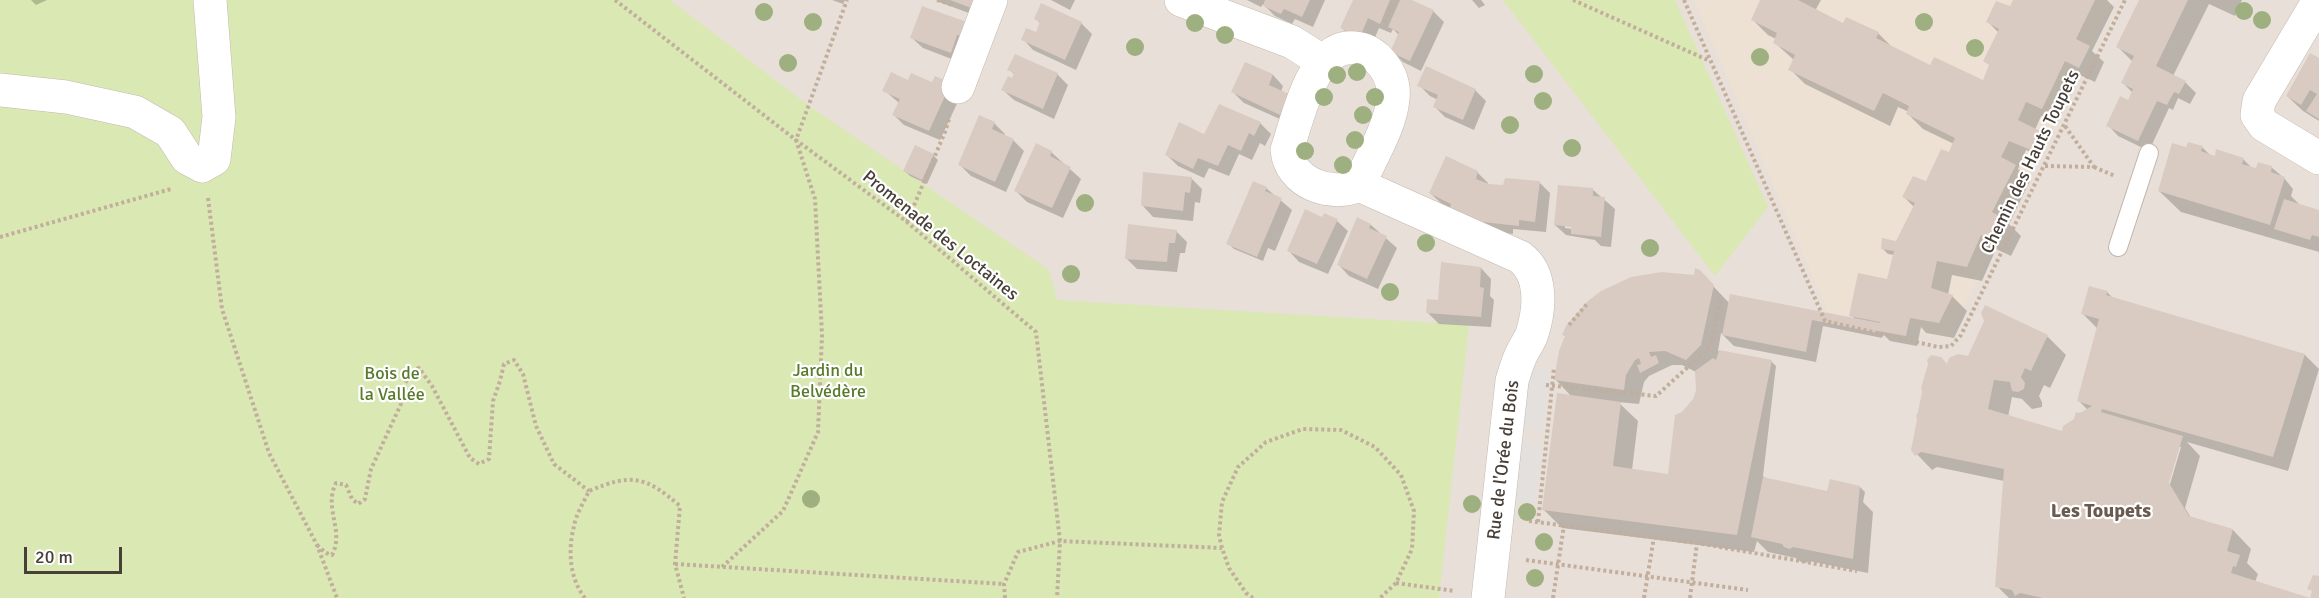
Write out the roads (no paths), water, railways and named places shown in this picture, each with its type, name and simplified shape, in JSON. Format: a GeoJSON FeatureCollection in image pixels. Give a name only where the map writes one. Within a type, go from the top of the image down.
{"type":"FeatureCollection","features":[{"type":"Feature","properties":{"kind":"street"},"geometry":{"type":"LineString","coordinates":[[0,90],[66,97],[135,112],[170,132],[187,158],[202,166],[214,159],[219,117],[210,0]]}},
{"type":"Feature","properties":{"kind":"street"},"geometry":{"type":"LineString","coordinates":[[958,87],[991,0]]}},
{"type":"Feature","properties":{"kind":"street"},"geometry":{"type":"LineString","coordinates":[[1181,0],[1292,42],[1322,61]]}},
{"type":"Feature","properties":{"kind":"street"},"geometry":{"type":"LineString","coordinates":[[2319,0],[2259,101],[2257,115],[2264,125],[2319,158]]}},
{"type":"Feature","properties":{"kind":"street"},"geometry":{"type":"LineString","coordinates":[[1342,48],[1358,48],[1376,58],[1390,76],[1394,98],[1390,113],[1359,185],[1342,191],[1323,189],[1294,171],[1288,162],[1287,150],[1312,77],[1322,61],[1342,48]]}},
{"type":"Feature","properties":{"kind":"street","name":"Rue de l'Orée du Bois"},"geometry":{"type":"LineString","coordinates":[[1359,185],[1520,257],[1529,263],[1538,284],[1532,336],[1522,352],[1512,381],[1488,596]]}},
{"type":"Feature","properties":{"kind":"lane"},"geometry":{"type":"LineString","coordinates":[[2118,247],[2149,153]]}},
{"type":"Feature","properties":{"kind":"district","name":"Les Toupets"},"geometry":{"type":"Point","coordinates":[2101,512]}},
{"type":"Feature","properties":{"kind":"park label","name":"Jardin du Belvédère"},"geometry":{"type":"Point","coordinates":[828,382]}},
{"type":"Feature","properties":{"kind":"park label","name":"Bois de la Vallée"},"geometry":{"type":"Point","coordinates":[392,384]}}]}
